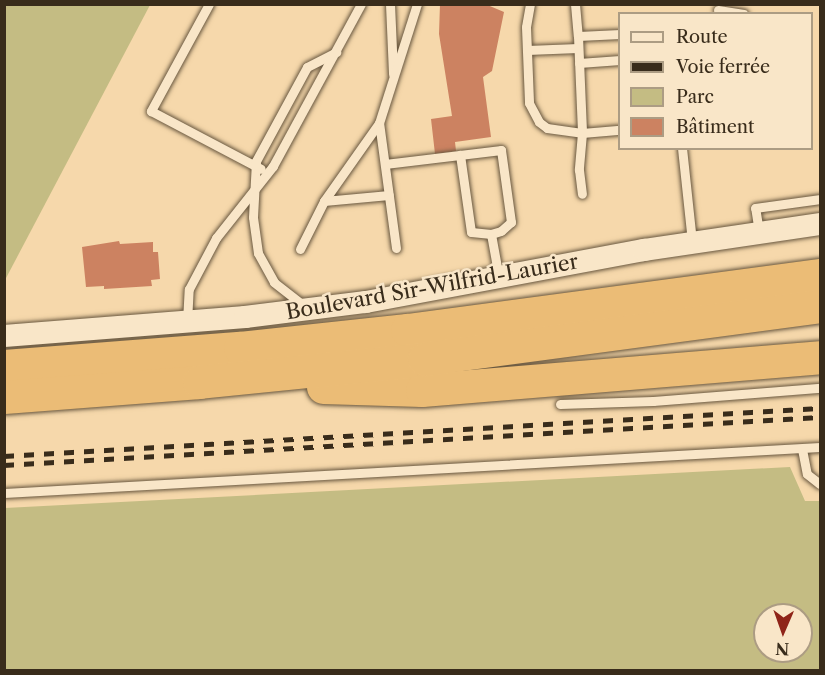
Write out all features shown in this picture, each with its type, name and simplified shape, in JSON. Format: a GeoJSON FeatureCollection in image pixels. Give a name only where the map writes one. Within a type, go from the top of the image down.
{"type":"FeatureCollection","features":[{"type":"Feature","properties":{"kind":"highway","name":"Boulevard Sir-Wilfrid-Laurier"},"geometry":{"type":"LineString","coordinates":[[4,366],[240,348],[407,330],[820,275]]}},
{"type":"Feature","properties":{"kind":"highway"},"geometry":{"type":"LineString","coordinates":[[4,397],[199,382],[509,350],[820,306]]}},
{"type":"Feature","properties":{"kind":"highway"},"geometry":{"type":"LineString","coordinates":[[199,382],[422,390],[820,357]]}},
{"type":"Feature","properties":{"kind":"street","name":"Boulevard Sir-Wilfrid-Laurier"},"geometry":{"type":"LineString","coordinates":[[4,336],[310,310],[386,299],[692,242],[820,224]]}},
{"type":"Feature","properties":{"kind":"lane"},"geometry":{"type":"LineString","coordinates":[[209,4],[151,111],[268,173]]}},
{"type":"Feature","properties":{"kind":"lane"},"geometry":{"type":"LineString","coordinates":[[187,322],[187,296],[216,238],[268,173],[361,4]]}},
{"type":"Feature","properties":{"kind":"lane"},"geometry":{"type":"LineString","coordinates":[[390,4],[393,80]]}},
{"type":"Feature","properties":{"kind":"lane"},"geometry":{"type":"LineString","coordinates":[[300,249],[324,201],[379,123],[417,4]]}},
{"type":"Feature","properties":{"kind":"lane"},"geometry":{"type":"LineString","coordinates":[[530,4],[526,27],[527,88],[531,112],[547,128],[582,133],[618,130]]}},
{"type":"Feature","properties":{"kind":"lane"},"geometry":{"type":"LineString","coordinates":[[575,4],[582,133],[579,170],[582,194]]}},
{"type":"Feature","properties":{"kind":"lane"},"geometry":{"type":"LineString","coordinates":[[718,9],[728,4]]}},
{"type":"Feature","properties":{"kind":"lane"},"geometry":{"type":"LineString","coordinates":[[718,9],[734,12]]}},
{"type":"Feature","properties":{"kind":"lane"},"geometry":{"type":"LineString","coordinates":[[578,36],[618,34]]}},
{"type":"Feature","properties":{"kind":"lane"},"geometry":{"type":"LineString","coordinates":[[527,50],[578,48]]}},
{"type":"Feature","properties":{"kind":"lane"},"geometry":{"type":"LineString","coordinates":[[310,310],[281,289],[262,264],[253,229],[257,189],[256,161],[307,67],[336,52]]}},
{"type":"Feature","properties":{"kind":"lane"},"geometry":{"type":"LineString","coordinates":[[579,63],[618,60]]}},
{"type":"Feature","properties":{"kind":"lane"},"geometry":{"type":"LineString","coordinates":[[379,123],[396,248]]}},
{"type":"Feature","properties":{"kind":"lane"},"geometry":{"type":"LineString","coordinates":[[385,164],[501,150],[511,222],[501,231],[491,234],[471,232],[460,156]]}},
{"type":"Feature","properties":{"kind":"lane"},"geometry":{"type":"LineString","coordinates":[[682,150],[692,242]]}},
{"type":"Feature","properties":{"kind":"lane"},"geometry":{"type":"LineString","coordinates":[[324,201],[389,195]]}},
{"type":"Feature","properties":{"kind":"lane"},"geometry":{"type":"LineString","coordinates":[[759,232],[755,208],[820,199]]}},
{"type":"Feature","properties":{"kind":"lane"},"geometry":{"type":"LineString","coordinates":[[491,234],[499,278]]}},
{"type":"Feature","properties":{"kind":"lane"},"geometry":{"type":"LineString","coordinates":[[560,404],[654,401],[820,388]]}},
{"type":"Feature","properties":{"kind":"lane"},"geometry":{"type":"LineString","coordinates":[[4,493],[820,447]]}},
{"type":"Feature","properties":{"kind":"lane"},"geometry":{"type":"LineString","coordinates":[[802,449],[807,474],[820,484]]}},
{"type":"Feature","properties":{"kind":"green space"},"geometry":{"type":"Polygon","coordinates":[[[4,5],[150,5],[5,280],[4,5]]]}},
{"type":"Feature","properties":{"kind":"green space"},"geometry":{"type":"Polygon","coordinates":[[[790,467],[805,501],[820,501],[820,670],[5,670],[5,508],[790,467]]]}},
{"type":"Feature","properties":{"kind":"building"},"geometry":{"type":"Polygon","coordinates":[[[440,4],[485,4],[504,12],[492,71],[483,77],[491,137],[455,142],[456,151],[435,154],[431,119],[452,116],[439,34],[440,4]]]}},
{"type":"Feature","properties":{"kind":"building"},"geometry":{"type":"Polygon","coordinates":[[[119,241],[120,244],[153,242],[153,252],[158,252],[160,279],[151,280],[152,286],[104,289],[104,286],[86,287],[82,247],[119,241]]]}},
{"type":"Feature","properties":{"kind":"railway"},"geometry":{"type":"LineString","coordinates":[[4,456],[820,408]]}},
{"type":"Feature","properties":{"kind":"railway"},"geometry":{"type":"LineString","coordinates":[[4,465],[820,417]]}}]}
